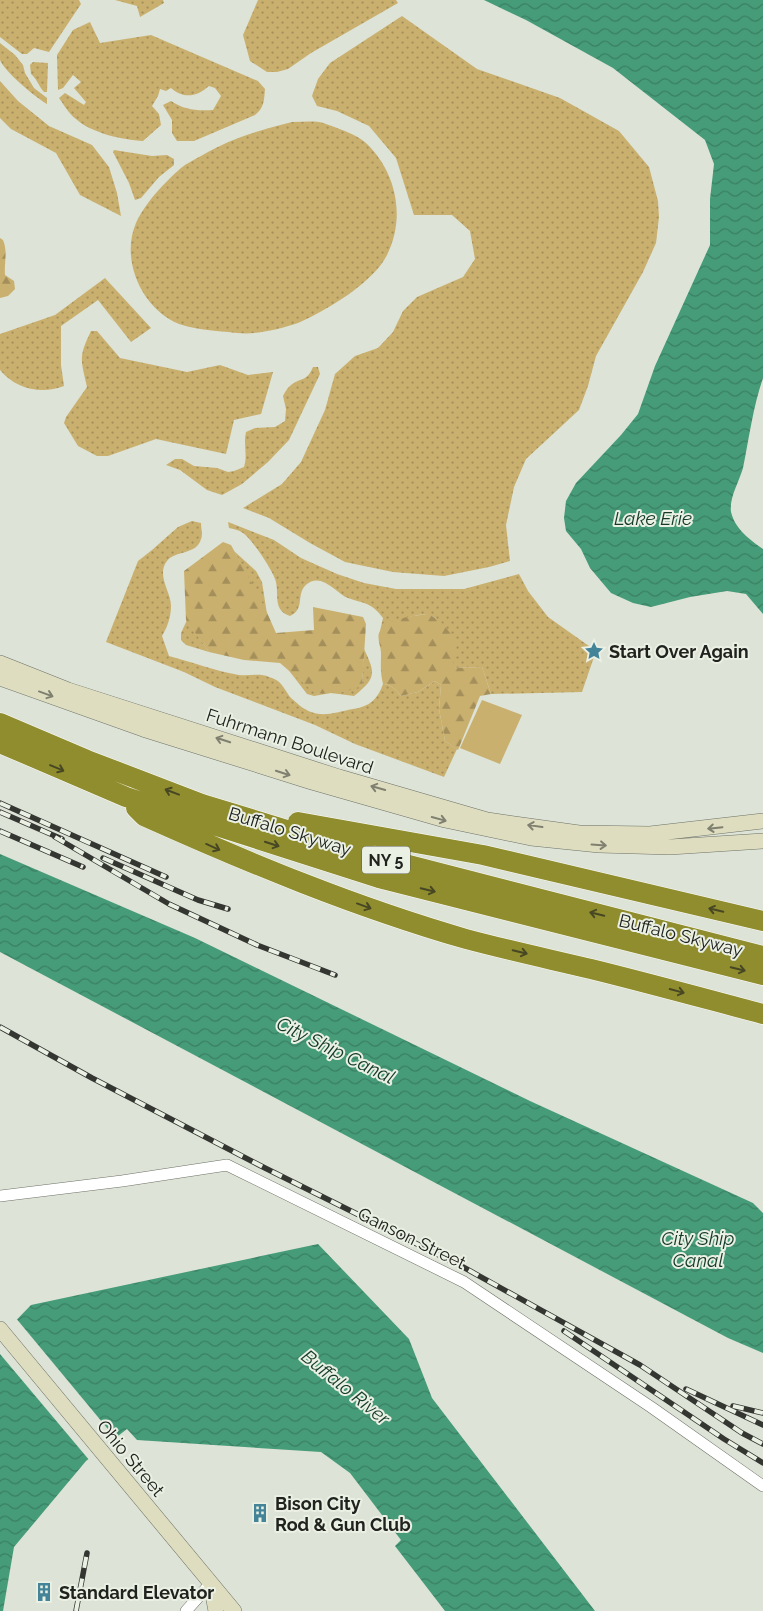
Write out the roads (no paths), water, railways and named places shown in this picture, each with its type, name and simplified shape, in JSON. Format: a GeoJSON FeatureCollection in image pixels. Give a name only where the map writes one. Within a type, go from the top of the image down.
{"type":"FeatureCollection","features":[{"type":"Feature","properties":{"kind":"highway","name":"Buffalo Skyway"},"geometry":{"type":"LineString","coordinates":[[7,734],[126,797],[379,878],[763,975]]}},
{"type":"Feature","properties":{"kind":"highway","name":"Buffalo Skyway"},"geometry":{"type":"LineString","coordinates":[[7,734],[87,760],[202,804],[362,853],[763,956]]}},
{"type":"Feature","properties":{"kind":"highway"},"geometry":{"type":"LineString","coordinates":[[126,797],[144,816],[289,879],[372,908],[466,939],[763,1014]]}},
{"type":"Feature","properties":{"kind":"highway"},"geometry":{"type":"LineString","coordinates":[[202,804],[358,834],[483,855],[763,922]]}},
{"type":"Feature","properties":{"kind":"street","name":"Fuhrmann Boulevard"},"geometry":{"type":"LineString","coordinates":[[0,663],[67,695]]}},
{"type":"Feature","properties":{"kind":"street","name":"Fuhrmann Boulevard"},"geometry":{"type":"LineString","coordinates":[[0,678],[67,695],[488,820],[531,838],[599,846],[670,847],[763,841]]}},
{"type":"Feature","properties":{"kind":"street","name":"Fuhrmann Boulevard"},"geometry":{"type":"LineString","coordinates":[[501,827],[650,834],[763,821]]}},
{"type":"Feature","properties":{"kind":"street","name":"Ganson Street"},"geometry":{"type":"LineString","coordinates":[[0,1196],[122,1181],[227,1165],[464,1282],[651,1407],[763,1486]]}},
{"type":"Feature","properties":{"kind":"street","name":"Ohio Street"},"geometry":{"type":"LineString","coordinates":[[0,1329],[234,1611]]}},
{"type":"Feature","properties":{"kind":"street"},"geometry":{"type":"LineString","coordinates":[[186,1611],[211,1583]]}},
{"type":"Feature","properties":{"kind":"street"},"geometry":{"type":"LineString","coordinates":[[211,1583],[216,1611]]}},
{"type":"Feature","properties":{"kind":"water","name":"Lake Erie"},"geometry":{"type":"Polygon","coordinates":[[[484,0],[763,0],[763,378],[754,411],[743,468],[733,496],[731,512],[739,529],[763,549],[763,614],[746,594],[727,591],[690,597],[651,607],[633,603],[611,593],[590,568],[581,549],[566,531],[564,518],[566,501],[576,483],[638,414],[655,366],[710,245],[710,199],[714,164],[705,140],[613,68],[526,20],[484,0]]]}},
{"type":"Feature","properties":{"kind":"water","name":"City Ship Canal"},"geometry":{"type":"Polygon","coordinates":[[[0,854],[195,938],[530,1101],[753,1203],[763,1213],[763,1353],[728,1338],[0,952],[0,854]]]}},
{"type":"Feature","properties":{"kind":"water","name":"Buffalo River"},"geometry":{"type":"Polygon","coordinates":[[[318,1244],[409,1339],[432,1398],[595,1611],[445,1611],[395,1546],[401,1540],[350,1473],[321,1452],[137,1440],[127,1429],[86,1461],[14,1547],[3,1611],[0,1611],[0,1337],[31,1305],[318,1244]]]}},
{"type":"Feature","properties":{"kind":"railway"},"geometry":{"type":"LineString","coordinates":[[0,803],[166,877]]}},
{"type":"Feature","properties":{"kind":"railway"},"geometry":{"type":"LineString","coordinates":[[0,812],[62,839]]}},
{"type":"Feature","properties":{"kind":"railway"},"geometry":{"type":"LineString","coordinates":[[0,831],[83,867]]}},
{"type":"Feature","properties":{"kind":"railway"},"geometry":{"type":"LineString","coordinates":[[55,837],[169,904],[257,945],[335,975]]}},
{"type":"Feature","properties":{"kind":"railway"},"geometry":{"type":"LineString","coordinates":[[103,858],[198,900],[228,909]]}},
{"type":"Feature","properties":{"kind":"railway"},"geometry":{"type":"LineString","coordinates":[[0,1027],[92,1078],[265,1168],[463,1267],[640,1365],[742,1433],[763,1444]]}},
{"type":"Feature","properties":{"kind":"railway"},"geometry":{"type":"LineString","coordinates":[[564,1331],[724,1439],[763,1463]]}},
{"type":"Feature","properties":{"kind":"railway"},"geometry":{"type":"LineString","coordinates":[[686,1389],[763,1425]]}},
{"type":"Feature","properties":{"kind":"railway"},"geometry":{"type":"LineString","coordinates":[[733,1406],[763,1413]]}},
{"type":"Feature","properties":{"kind":"railway"},"geometry":{"type":"LineString","coordinates":[[76,1611],[87,1553]]}},
{"type":"Feature","properties":{"kind":"place","name":"Start Over Again"},"geometry":{"type":"Point","coordinates":[594,651]}},
{"type":"Feature","properties":{"kind":"place","name":"Bison City Rod & Gun Club"},"geometry":{"type":"Point","coordinates":[260,1513]}},
{"type":"Feature","properties":{"kind":"place","name":"Standard Elevator"},"geometry":{"type":"Point","coordinates":[44,1592]}}]}
